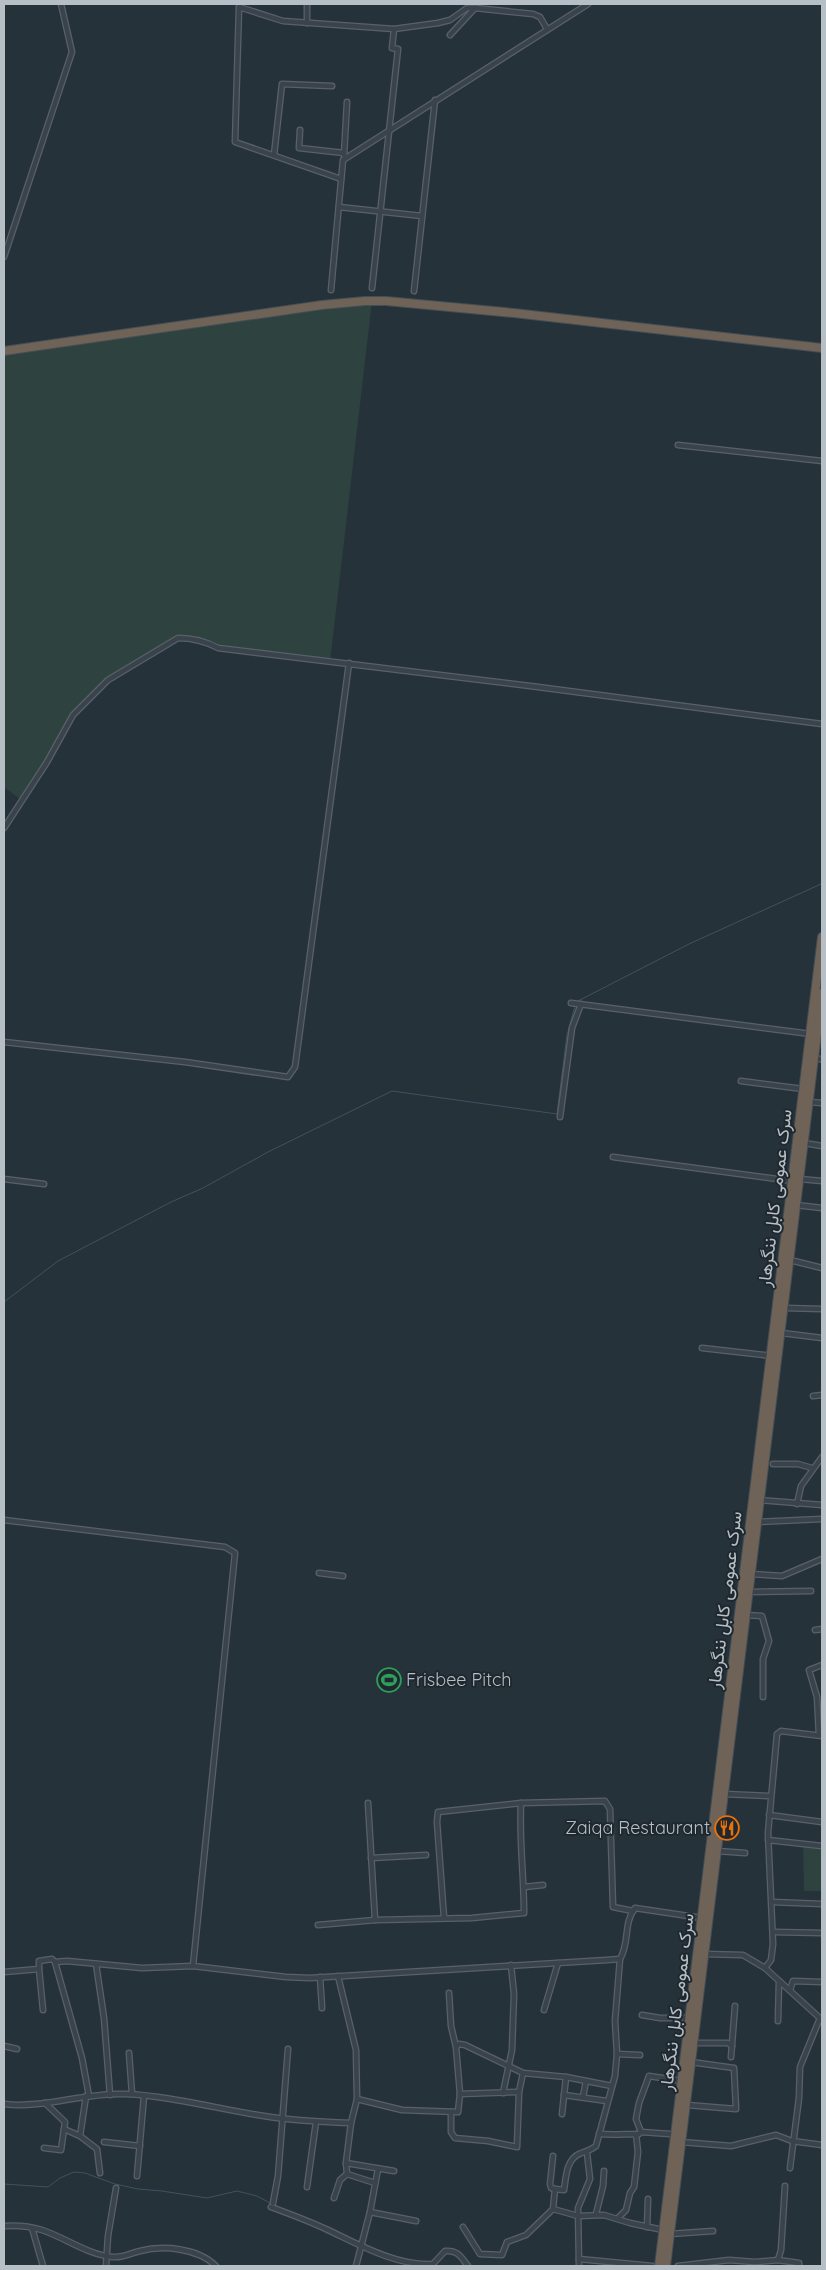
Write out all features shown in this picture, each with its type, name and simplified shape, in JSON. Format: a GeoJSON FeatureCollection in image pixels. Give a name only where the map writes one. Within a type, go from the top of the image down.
{"type":"FeatureCollection","features":[{"type":"Feature","properties":{"kind":"highway"},"geometry":{"type":"LineString","coordinates":[[4,351],[322,305],[365,301],[514,313],[822,348]]}},
{"type":"Feature","properties":{"kind":"highway","name":"سرک عمومی کابل ننگرهار"},"geometry":{"type":"LineString","coordinates":[[679,2139],[682,2081],[689,2018],[717,1851],[760,1500],[775,1356],[782,1333],[785,1308],[796,1205],[796,1180],[818,1059],[816,1037],[822,937]]}},
{"type":"Feature","properties":{"kind":"highway","name":"سرک عمومی کابل ننگرهار"},"geometry":{"type":"LineString","coordinates":[[666,2266],[667,2232],[679,2139],[686,2105],[704,1954],[706,1916],[796,1180],[803,1089],[821,1012],[822,993]]}},
{"type":"Feature","properties":{"kind":"highway","name":"سرک عمومی کابل ننگرهار"},"geometry":{"type":"LineString","coordinates":[[659,2266],[667,2232]]}},
{"type":"Feature","properties":{"kind":"street"},"geometry":{"type":"LineString","coordinates":[[4,256],[72,52],[61,4]]}},
{"type":"Feature","properties":{"kind":"street"},"geometry":{"type":"LineString","coordinates":[[306,23],[308,4]]}},
{"type":"Feature","properties":{"kind":"street"},"geometry":{"type":"LineString","coordinates":[[343,160],[588,4]]}},
{"type":"Feature","properties":{"kind":"street"},"geometry":{"type":"LineString","coordinates":[[341,179],[235,142],[238,9],[240,7],[269,18],[306,23],[394,29],[438,24],[450,20],[467,8],[475,8],[533,14],[540,17],[547,29]]}},
{"type":"Feature","properties":{"kind":"street"},"geometry":{"type":"LineString","coordinates":[[450,34],[475,8]]}},
{"type":"Feature","properties":{"kind":"street"},"geometry":{"type":"LineString","coordinates":[[372,288],[382,211],[398,49],[392,48],[394,29]]}},
{"type":"Feature","properties":{"kind":"street"},"geometry":{"type":"LineString","coordinates":[[274,155],[279,127],[282,84],[332,86]]}},
{"type":"Feature","properties":{"kind":"street"},"geometry":{"type":"LineString","coordinates":[[414,291],[435,100]]}},
{"type":"Feature","properties":{"kind":"street"},"geometry":{"type":"LineString","coordinates":[[331,290],[347,102]]}},
{"type":"Feature","properties":{"kind":"street"},"geometry":{"type":"LineString","coordinates":[[300,130],[299,148],[344,153]]}},
{"type":"Feature","properties":{"kind":"street"},"geometry":{"type":"LineString","coordinates":[[339,207],[422,216]]}},
{"type":"Feature","properties":{"kind":"street"},"geometry":{"type":"LineString","coordinates":[[678,445],[822,462]]}},
{"type":"Feature","properties":{"kind":"street"},"geometry":{"type":"LineString","coordinates":[[4,828],[47,762],[73,715],[108,680],[178,638],[204,641],[218,648],[822,724]]}},
{"type":"Feature","properties":{"kind":"street"},"geometry":{"type":"LineString","coordinates":[[4,1042],[185,1062],[288,1077],[295,1067],[349,664]]}},
{"type":"Feature","properties":{"kind":"street"},"geometry":{"type":"LineString","coordinates":[[572,1003],[816,1037]]}},
{"type":"Feature","properties":{"kind":"street"},"geometry":{"type":"LineString","coordinates":[[560,1117],[572,1028],[581,1004]]}},
{"type":"Feature","properties":{"kind":"street"},"geometry":{"type":"LineString","coordinates":[[741,1081],[803,1089]]}},
{"type":"Feature","properties":{"kind":"street"},"geometry":{"type":"LineString","coordinates":[[809,1102],[822,1103]]}},
{"type":"Feature","properties":{"kind":"street"},"geometry":{"type":"LineString","coordinates":[[804,1143],[822,1146]]}},
{"type":"Feature","properties":{"kind":"street"},"geometry":{"type":"LineString","coordinates":[[613,1157],[796,1180],[822,1181]]}},
{"type":"Feature","properties":{"kind":"street"},"geometry":{"type":"LineString","coordinates":[[4,1179],[44,1184]]}},
{"type":"Feature","properties":{"kind":"street"},"geometry":{"type":"LineString","coordinates":[[796,1205],[822,1208]]}},
{"type":"Feature","properties":{"kind":"street"},"geometry":{"type":"LineString","coordinates":[[790,1260],[822,1268]]}},
{"type":"Feature","properties":{"kind":"street"},"geometry":{"type":"LineString","coordinates":[[785,1308],[822,1308]]}},
{"type":"Feature","properties":{"kind":"street"},"geometry":{"type":"LineString","coordinates":[[782,1333],[822,1338]]}},
{"type":"Feature","properties":{"kind":"street"},"geometry":{"type":"LineString","coordinates":[[702,1348],[775,1356]]}},
{"type":"Feature","properties":{"kind":"street"},"geometry":{"type":"LineString","coordinates":[[813,1396],[822,1395]]}},
{"type":"Feature","properties":{"kind":"street"},"geometry":{"type":"LineString","coordinates":[[796,1504],[801,1486],[812,1468],[822,1457]]}},
{"type":"Feature","properties":{"kind":"street"},"geometry":{"type":"LineString","coordinates":[[773,1464],[798,1464],[812,1468]]}},
{"type":"Feature","properties":{"kind":"street"},"geometry":{"type":"LineString","coordinates":[[760,1500],[822,1505]]}},
{"type":"Feature","properties":{"kind":"street"},"geometry":{"type":"LineString","coordinates":[[757,1522],[822,1519]]}},
{"type":"Feature","properties":{"kind":"street"},"geometry":{"type":"LineString","coordinates":[[4,1520],[225,1547],[235,1553],[193,1966]]}},
{"type":"Feature","properties":{"kind":"street"},"geometry":{"type":"LineString","coordinates":[[751,1574],[782,1576],[822,1559]]}},
{"type":"Feature","properties":{"kind":"street"},"geometry":{"type":"LineString","coordinates":[[319,1573],[343,1576]]}},
{"type":"Feature","properties":{"kind":"street"},"geometry":{"type":"LineString","coordinates":[[748,1592],[811,1591]]}},
{"type":"Feature","properties":{"kind":"street"},"geometry":{"type":"LineString","coordinates":[[746,1615],[762,1616],[769,1641],[763,1659],[763,1697]]}},
{"type":"Feature","properties":{"kind":"street"},"geometry":{"type":"LineString","coordinates":[[816,1630],[822,1629]]}},
{"type":"Feature","properties":{"kind":"street"},"geometry":{"type":"LineString","coordinates":[[764,1968],[771,1960],[773,1932],[768,1840],[770,1796],[778,1732],[821,1735],[817,1697],[809,1670],[822,1665]]}},
{"type":"Feature","properties":{"kind":"street"},"geometry":{"type":"LineString","coordinates":[[724,1794],[770,1796]]}},
{"type":"Feature","properties":{"kind":"street"},"geometry":{"type":"LineString","coordinates":[[444,1918],[437,1822],[438,1812],[520,1803],[606,1801],[610,1809],[613,1907],[706,1916]]}},
{"type":"Feature","properties":{"kind":"street"},"geometry":{"type":"LineString","coordinates":[[368,1803],[375,1920]]}},
{"type":"Feature","properties":{"kind":"street"},"geometry":{"type":"LineString","coordinates":[[318,1926],[375,1920],[524,1913],[524,1887],[519,1832],[520,1803]]}},
{"type":"Feature","properties":{"kind":"street"},"geometry":{"type":"LineString","coordinates":[[769,1815],[822,1822]]}},
{"type":"Feature","properties":{"kind":"street"},"geometry":{"type":"LineString","coordinates":[[768,1840],[822,1846]]}},
{"type":"Feature","properties":{"kind":"street"},"geometry":{"type":"LineString","coordinates":[[717,1851],[745,1853]]}},
{"type":"Feature","properties":{"kind":"street"},"geometry":{"type":"LineString","coordinates":[[370,1858],[426,1855]]}},
{"type":"Feature","properties":{"kind":"street"},"geometry":{"type":"LineString","coordinates":[[524,1887],[543,1885]]}},
{"type":"Feature","properties":{"kind":"street"},"geometry":{"type":"LineString","coordinates":[[772,1902],[822,1904]]}},
{"type":"Feature","properties":{"kind":"street"},"geometry":{"type":"LineString","coordinates":[[553,2156],[551,2188],[564,2190],[568,2165],[578,2154],[587,2153],[596,2146],[612,2086],[617,2054],[615,2021],[620,1959],[624,1952],[629,1916],[633,1910]]}},
{"type":"Feature","properties":{"kind":"street"},"geometry":{"type":"LineString","coordinates":[[773,1932],[822,1933]]}},
{"type":"Feature","properties":{"kind":"street"},"geometry":{"type":"LineString","coordinates":[[704,1954],[743,1955],[764,1968],[821,2019],[800,2067],[799,2105],[792,2141],[790,2168]]}},
{"type":"Feature","properties":{"kind":"street"},"geometry":{"type":"LineString","coordinates":[[42,2010],[39,1961],[52,1959],[55,1962],[142,1968],[193,1966],[286,1977],[320,1977],[620,1959]]}},
{"type":"Feature","properties":{"kind":"street"},"geometry":{"type":"LineString","coordinates":[[55,1962],[82,2058],[88,2096],[80,2136]]}},
{"type":"Feature","properties":{"kind":"street"},"geometry":{"type":"LineString","coordinates":[[544,2010],[558,1963]]}},
{"type":"Feature","properties":{"kind":"street"},"geometry":{"type":"LineString","coordinates":[[96,1964],[104,2018],[110,2094]]}},
{"type":"Feature","properties":{"kind":"street"},"geometry":{"type":"LineString","coordinates":[[503,2093],[512,2050],[514,1994],[511,1965]]}},
{"type":"Feature","properties":{"kind":"street"},"geometry":{"type":"LineString","coordinates":[[4,1972],[39,1969]]}},
{"type":"Feature","properties":{"kind":"street"},"geometry":{"type":"LineString","coordinates":[[334,2198],[340,2180],[346,2174],[351,2123],[357,2100],[356,2050],[338,1976]]}},
{"type":"Feature","properties":{"kind":"street"},"geometry":{"type":"LineString","coordinates":[[320,1977],[322,2008]]}},
{"type":"Feature","properties":{"kind":"street"},"geometry":{"type":"LineString","coordinates":[[778,2021],[779,1981]]}},
{"type":"Feature","properties":{"kind":"street"},"geometry":{"type":"LineString","coordinates":[[790,1990],[793,1981],[822,1982]]}},
{"type":"Feature","properties":{"kind":"street"},"geometry":{"type":"LineString","coordinates":[[357,2100],[402,2110],[458,2112],[460,2094],[456,2047],[451,2026],[449,1993]]}},
{"type":"Feature","properties":{"kind":"street"},"geometry":{"type":"LineString","coordinates":[[731,2057],[736,2006]]}},
{"type":"Feature","properties":{"kind":"street"},"geometry":{"type":"LineString","coordinates":[[642,2015],[660,2018],[689,2018]]}},
{"type":"Feature","properties":{"kind":"street"},"geometry":{"type":"LineString","coordinates":[[693,2044],[728,2043],[732,2046]]}},
{"type":"Feature","properties":{"kind":"street"},"geometry":{"type":"LineString","coordinates":[[456,2047],[459,2044],[465,2045],[522,2073],[612,2086]]}},
{"type":"Feature","properties":{"kind":"street"},"geometry":{"type":"LineString","coordinates":[[4,2046],[17,2049]]}},
{"type":"Feature","properties":{"kind":"street"},"geometry":{"type":"LineString","coordinates":[[288,2049],[284,2119],[278,2176],[272,2205],[362,2245],[403,2260],[433,2264],[445,2251],[453,2251],[458,2253],[468,2266]]}},
{"type":"Feature","properties":{"kind":"street"},"geometry":{"type":"LineString","coordinates":[[129,2052],[132,2094]]}},
{"type":"Feature","properties":{"kind":"street"},"geometry":{"type":"LineString","coordinates":[[617,2054],[640,2055]]}},
{"type":"Feature","properties":{"kind":"street"},"geometry":{"type":"LineString","coordinates":[[686,2105],[736,2109],[734,2068],[691,2062]]}},
{"type":"Feature","properties":{"kind":"street"},"geometry":{"type":"LineString","coordinates":[[451,2112],[451,2132],[455,2138],[488,2141],[517,2147],[519,2092],[522,2073]]}},
{"type":"Feature","properties":{"kind":"street"},"geometry":{"type":"LineString","coordinates":[[641,2132],[636,2119],[639,2103],[649,2076],[682,2081]]}},
{"type":"Feature","properties":{"kind":"street"},"geometry":{"type":"LineString","coordinates":[[562,2114],[566,2078]]}},
{"type":"Feature","properties":{"kind":"street"},"geometry":{"type":"LineString","coordinates":[[583,2097],[586,2081]]}},
{"type":"Feature","properties":{"kind":"street"},"geometry":{"type":"LineString","coordinates":[[460,2094],[519,2092]]}},
{"type":"Feature","properties":{"kind":"street"},"geometry":{"type":"LineString","coordinates":[[4,2104],[45,2103],[88,2096],[132,2094],[166,2097],[284,2119],[351,2123]]}},
{"type":"Feature","properties":{"kind":"street"},"geometry":{"type":"LineString","coordinates":[[564,2095],[607,2101]]}},
{"type":"Feature","properties":{"kind":"street"},"geometry":{"type":"LineString","coordinates":[[137,2176],[144,2096]]}},
{"type":"Feature","properties":{"kind":"street"},"geometry":{"type":"LineString","coordinates":[[44,2148],[61,2150],[65,2122],[45,2103]]}},
{"type":"Feature","properties":{"kind":"street"},"geometry":{"type":"LineString","coordinates":[[306,2187],[316,2122]]}},
{"type":"Feature","properties":{"kind":"street"},"geometry":{"type":"LineString","coordinates":[[64,2129],[80,2136],[97,2149],[100,2173]]}},
{"type":"Feature","properties":{"kind":"street"},"geometry":{"type":"LineString","coordinates":[[599,2134],[636,2134],[641,2132],[670,2134],[679,2139],[731,2146],[776,2135],[792,2141],[822,2145]]}},
{"type":"Feature","properties":{"kind":"street"},"geometry":{"type":"LineString","coordinates":[[618,2218],[626,2210],[630,2193],[634,2186],[638,2152],[636,2134]]}},
{"type":"Feature","properties":{"kind":"street"},"geometry":{"type":"LineString","coordinates":[[104,2142],[140,2146]]}},
{"type":"Feature","properties":{"kind":"street"},"geometry":{"type":"LineString","coordinates":[[579,2266],[578,2216],[580,2201],[584,2198],[590,2179],[587,2153]]}},
{"type":"Feature","properties":{"kind":"street"},"geometry":{"type":"LineString","coordinates":[[346,2163],[378,2170],[394,2171]]}},
{"type":"Feature","properties":{"kind":"street"},"geometry":{"type":"LineString","coordinates":[[356,2266],[370,2212],[378,2170]]}},
{"type":"Feature","properties":{"kind":"street"},"geometry":{"type":"LineString","coordinates":[[596,2214],[603,2186],[604,2171]]}},
{"type":"Feature","properties":{"kind":"street"},"geometry":{"type":"LineString","coordinates":[[346,2174],[375,2183]]}},
{"type":"Feature","properties":{"kind":"street"},"geometry":{"type":"LineString","coordinates":[[778,2260],[783,2233],[785,2186]]}},
{"type":"Feature","properties":{"kind":"street"},"geometry":{"type":"LineString","coordinates":[[106,2266],[116,2188]]}},
{"type":"Feature","properties":{"kind":"street"},"geometry":{"type":"LineString","coordinates":[[462,2227],[480,2254],[502,2255],[507,2242],[526,2235],[553,2209],[556,2189]]}},
{"type":"Feature","properties":{"kind":"street"},"geometry":{"type":"LineString","coordinates":[[647,2226],[648,2199]]}},
{"type":"Feature","properties":{"kind":"street"},"geometry":{"type":"LineString","coordinates":[[553,2209],[578,2216],[596,2214],[618,2218],[667,2232],[713,2231]]}},
{"type":"Feature","properties":{"kind":"street"},"geometry":{"type":"LineString","coordinates":[[370,2212],[416,2221]]}},
{"type":"Feature","properties":{"kind":"street"},"geometry":{"type":"LineString","coordinates":[[4,2226],[20,2225],[41,2230],[84,2249],[107,2255],[122,2256],[140,2250],[179,2249],[206,2258],[216,2266]]}},
{"type":"Feature","properties":{"kind":"street"},"geometry":{"type":"LineString","coordinates":[[32,2228],[43,2266]]}},
{"type":"Feature","properties":{"kind":"street"},"geometry":{"type":"LineString","coordinates":[[579,2259],[652,2266]]}},
{"type":"Feature","properties":{"kind":"street"},"geometry":{"type":"LineString","coordinates":[[678,2266],[729,2260],[756,2262],[778,2260],[799,2264],[799,2266]]}},
{"type":"Feature","properties":{"kind":"green space"},"geometry":{"type":"Polygon","coordinates":[[[372,301],[330,662],[218,648],[204,641],[178,638],[108,680],[73,715],[47,762],[20,799],[4,787],[4,351],[372,301]]]}},
{"type":"Feature","properties":{"kind":"green space"},"geometry":{"type":"Polygon","coordinates":[[[803,1842],[822,1844],[822,1891],[804,1891],[803,1842]]]}},
{"type":"Feature","properties":{"kind":"waterway"},"geometry":{"type":"LineString","coordinates":[[576,1002],[689,944],[821,884]]}},
{"type":"Feature","properties":{"kind":"waterway"},"geometry":{"type":"LineString","coordinates":[[4,1302],[58,1261],[171,1202],[203,1188],[268,1152],[392,1091],[557,1114],[567,1035],[575,1006]]}},
{"type":"Feature","properties":{"kind":"waterway"},"geometry":{"type":"LineString","coordinates":[[4,2184],[48,2187],[60,2178],[74,2172],[85,2173],[115,2184],[138,2189],[207,2198],[237,2191],[257,2196],[279,2208]]}},
{"type":"Feature","properties":{"kind":"waterway"},"geometry":{"type":"LineString","coordinates":[[306,2218],[330,2229]]}},
{"type":"Feature","properties":{"kind":"waterway"},"geometry":{"type":"LineString","coordinates":[[370,2247],[406,2260]]}},
{"type":"Feature","properties":{"kind":"place","name":"Frisbee Pitch"},"geometry":{"type":"Point","coordinates":[389,1680]}},
{"type":"Feature","properties":{"kind":"place","name":"Zaiqa Restaurant"},"geometry":{"type":"Point","coordinates":[727,1828]}}]}
